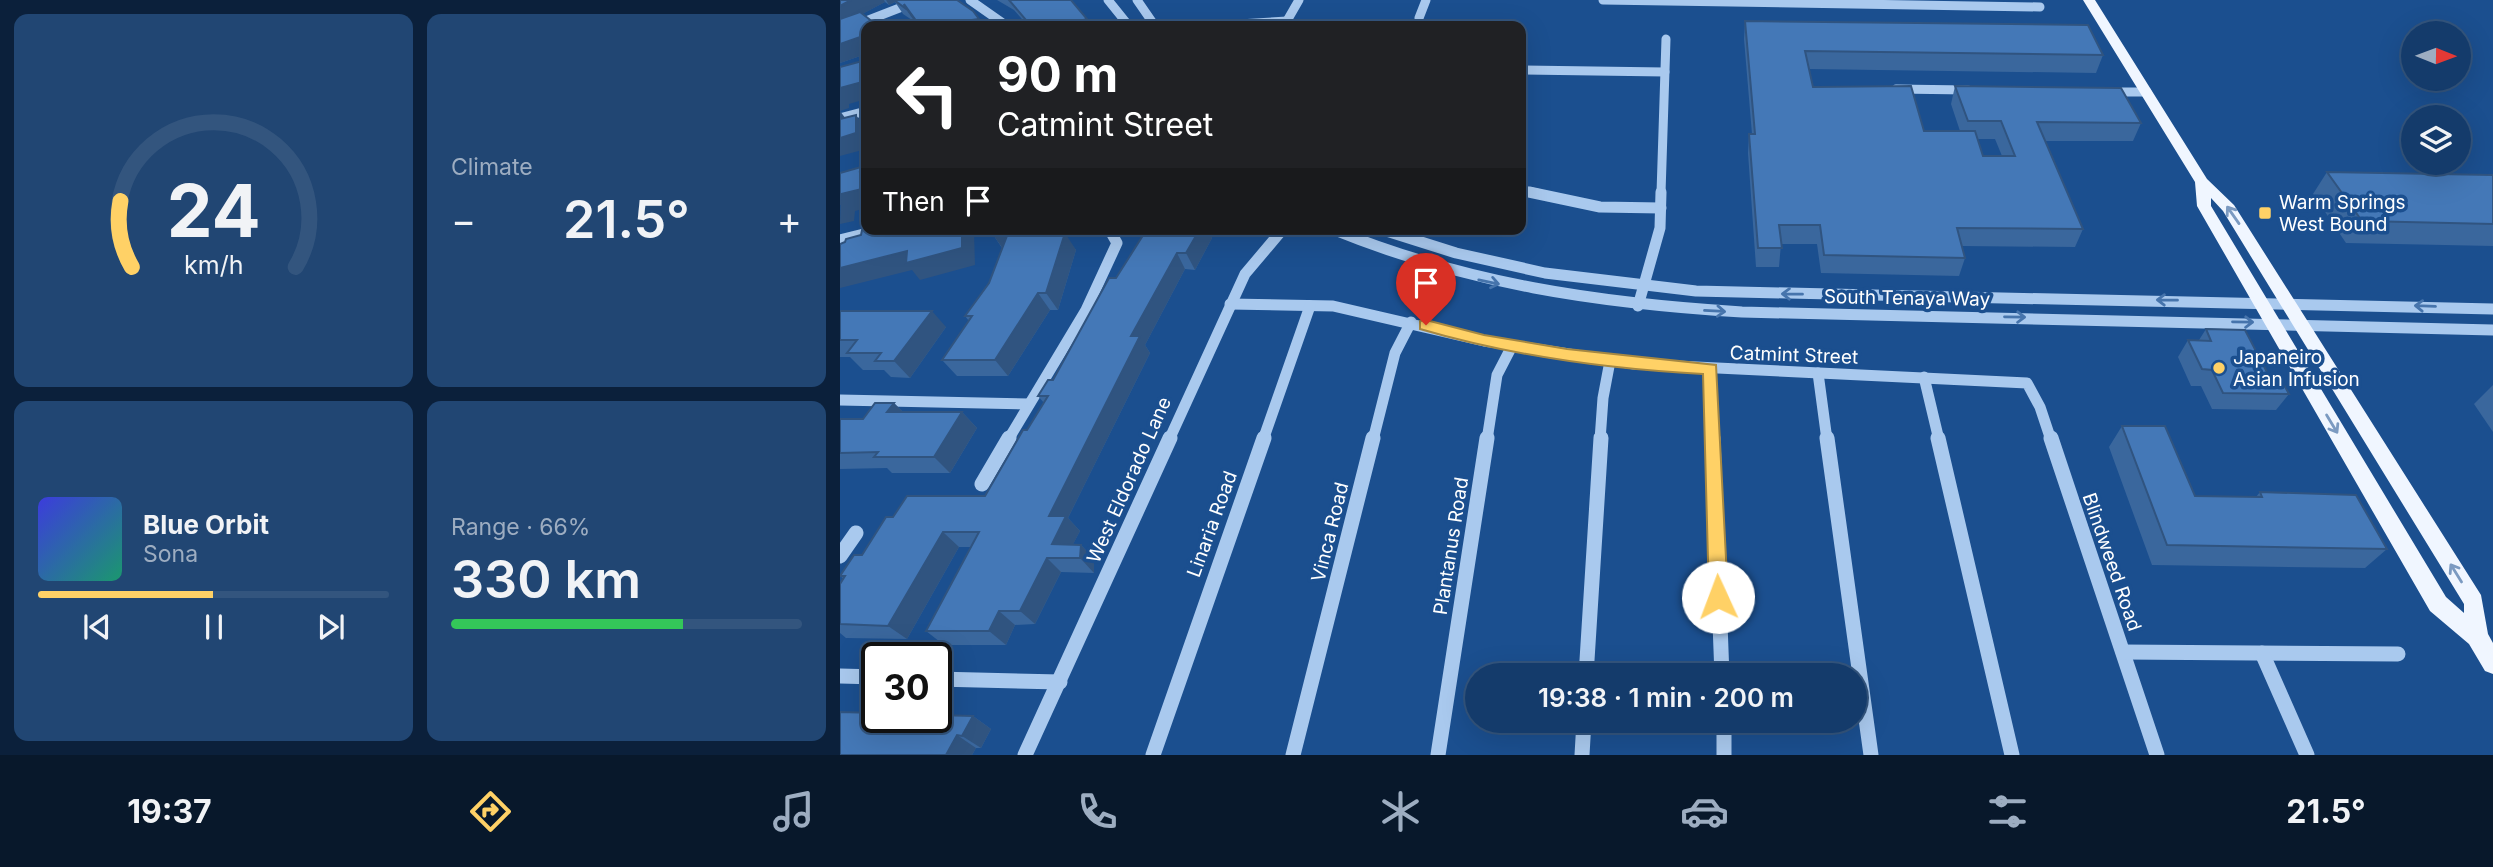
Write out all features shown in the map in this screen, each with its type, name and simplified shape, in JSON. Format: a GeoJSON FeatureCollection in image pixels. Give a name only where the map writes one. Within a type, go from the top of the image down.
{"type":"FeatureCollection","features":[{"type":"Feature","properties":{"kind":"main road"},"geometry":{"type":"LineString","coordinates":[[2090,0],[2203,183],[2229,208],[2474,602],[2477,636]]}},
{"type":"Feature","properties":{"kind":"main road"},"geometry":{"type":"LineString","coordinates":[[2203,183],[2203,206],[2438,604],[2477,636],[2493,663]]}},
{"type":"Feature","properties":{"kind":"street"},"geometry":{"type":"LineString","coordinates":[[866,21],[920,0]]}},
{"type":"Feature","properties":{"kind":"street"},"geometry":{"type":"LineString","coordinates":[[970,0],[1000,21]]}},
{"type":"Feature","properties":{"kind":"street"},"geometry":{"type":"LineString","coordinates":[[1108,0],[1125,21]]}},
{"type":"Feature","properties":{"kind":"street"},"geometry":{"type":"LineString","coordinates":[[1137,0],[1152,21]]}},
{"type":"Feature","properties":{"kind":"street"},"geometry":{"type":"LineString","coordinates":[[1288,21],[1298,0]]}},
{"type":"Feature","properties":{"kind":"street"},"geometry":{"type":"LineString","coordinates":[[1419,18],[1426,0]]}},
{"type":"Feature","properties":{"kind":"street"},"geometry":{"type":"LineString","coordinates":[[1603,0],[2003,4],[2040,8]]}},
{"type":"Feature","properties":{"kind":"street"},"geometry":{"type":"LineString","coordinates":[[840,31],[861,23]]}},
{"type":"Feature","properties":{"kind":"street"},"geometry":{"type":"LineString","coordinates":[[1638,306],[1658,244],[1666,39]]}},
{"type":"Feature","properties":{"kind":"street"},"geometry":{"type":"LineString","coordinates":[[1526,70],[1665,72]]}},
{"type":"Feature","properties":{"kind":"street"},"geometry":{"type":"LineString","coordinates":[[1879,89],[1974,90]]}},
{"type":"Feature","properties":{"kind":"street"},"geometry":{"type":"LineString","coordinates":[[2096,92],[2147,92]]}},
{"type":"Feature","properties":{"kind":"street"},"geometry":{"type":"LineString","coordinates":[[840,118],[861,112]]}},
{"type":"Feature","properties":{"kind":"street"},"geometry":{"type":"LineString","coordinates":[[1526,191],[1600,207],[1661,208]]}},
{"type":"Feature","properties":{"kind":"street"},"geometry":{"type":"LineString","coordinates":[[840,240],[861,235]]}},
{"type":"Feature","properties":{"kind":"street"},"geometry":{"type":"LineString","coordinates":[[982,484],[1100,283],[1117,243],[1112,235]]}},
{"type":"Feature","properties":{"kind":"street","name":"West Eldorado Lane"},"geometry":{"type":"LineString","coordinates":[[1025,755],[1230,304],[1245,274],[1278,235]]}},
{"type":"Feature","properties":{"kind":"street","name":"South Tenaya Way"},"geometry":{"type":"LineString","coordinates":[[1346,235],[1391,254],[1478,279],[1535,292],[1638,306],[1742,312],[2493,330]]}},
{"type":"Feature","properties":{"kind":"street","name":"South Tenaya Way"},"geometry":{"type":"LineString","coordinates":[[1400,235],[1492,262],[1545,273],[1644,287],[1744,294],[2260,301],[2493,309]]}},
{"type":"Feature","properties":{"kind":"street","name":"Catmint Street"},"geometry":{"type":"LineString","coordinates":[[1230,304],[1310,306],[1369,312],[1512,346],[1610,361],[1711,369],[2027,383]]}},
{"type":"Feature","properties":{"kind":"street","name":"Linaria Road"},"geometry":{"type":"LineString","coordinates":[[1153,755],[1310,306]]}},
{"type":"Feature","properties":{"kind":"street","name":"Vinca Road"},"geometry":{"type":"LineString","coordinates":[[1293,755],[1395,353],[1411,322]]}},
{"type":"Feature","properties":{"kind":"street","name":"Plantanus Road"},"geometry":{"type":"LineString","coordinates":[[1438,755],[1497,375],[1512,346]]}},
{"type":"Feature","properties":{"kind":"street"},"geometry":{"type":"LineString","coordinates":[[1587,663],[1603,398],[1610,361]]}},
{"type":"Feature","properties":{"kind":"street"},"geometry":{"type":"LineString","coordinates":[[1711,369],[1722,663]]}},
{"type":"Feature","properties":{"kind":"street"},"geometry":{"type":"LineString","coordinates":[[1818,373],[1871,755]]}},
{"type":"Feature","properties":{"kind":"street"},"geometry":{"type":"LineString","coordinates":[[1924,377],[2012,755]]}},
{"type":"Feature","properties":{"kind":"street","name":"Blindweed Road"},"geometry":{"type":"LineString","coordinates":[[2027,383],[2040,407],[2157,755]]}},
{"type":"Feature","properties":{"kind":"street"},"geometry":{"type":"LineString","coordinates":[[840,400],[1029,404]]}},
{"type":"Feature","properties":{"kind":"street"},"geometry":{"type":"LineString","coordinates":[[840,556],[856,533]]}},
{"type":"Feature","properties":{"kind":"street"},"geometry":{"type":"LineString","coordinates":[[2123,652],[2398,653]]}},
{"type":"Feature","properties":{"kind":"street"},"geometry":{"type":"LineString","coordinates":[[2262,653],[2307,755]]}},
{"type":"Feature","properties":{"kind":"street"},"geometry":{"type":"LineString","coordinates":[[840,676],[861,677]]}},
{"type":"Feature","properties":{"kind":"street"},"geometry":{"type":"LineString","coordinates":[[952,679],[1060,682]]}},
{"type":"Feature","properties":{"kind":"street"},"geometry":{"type":"LineString","coordinates":[[1582,755],[1583,733]]}},
{"type":"Feature","properties":{"kind":"street"},"geometry":{"type":"LineString","coordinates":[[1724,733],[1724,755]]}},
{"type":"Feature","properties":{"kind":"building"},"geometry":{"type":"Polygon","coordinates":[[[840,0],[851,0],[840,6],[840,0]]]}},
{"type":"Feature","properties":{"kind":"building"},"geometry":{"type":"Polygon","coordinates":[[[894,0],[957,0],[973,11],[979,19],[916,21],[904,4],[905,8],[894,0]]]}},
{"type":"Feature","properties":{"kind":"building"},"geometry":{"type":"Polygon","coordinates":[[[1009,0],[1071,0],[1087,19],[1080,21],[1027,21],[1009,0]]]}},
{"type":"Feature","properties":{"kind":"building"},"geometry":{"type":"Polygon","coordinates":[[[860,12],[872,21],[861,21],[861,37],[840,44],[840,19],[860,12]]]}},
{"type":"Feature","properties":{"kind":"building"},"geometry":{"type":"Polygon","coordinates":[[[1745,21],[2088,25],[2103,55],[1805,51],[1813,87],[1911,86],[1924,131],[1975,131],[1983,156],[2015,156],[2001,121],[1968,121],[1955,86],[2121,88],[2141,123],[2037,122],[2083,229],[1957,228],[1965,258],[1824,255],[1820,225],[1779,225],[1782,248],[1758,248],[1749,134],[1755,134],[1745,21]]]}},
{"type":"Feature","properties":{"kind":"building"},"geometry":{"type":"Polygon","coordinates":[[[861,61],[861,82],[840,88],[840,67],[861,61]]]}},
{"type":"Feature","properties":{"kind":"building"},"geometry":{"type":"Polygon","coordinates":[[[856,115],[856,133],[840,138],[840,119],[856,115]]]}},
{"type":"Feature","properties":{"kind":"building"},"geometry":{"type":"Polygon","coordinates":[[[861,167],[861,189],[841,194],[840,205],[840,173],[861,167]]]}},
{"type":"Feature","properties":{"kind":"building"},"geometry":{"type":"Polygon","coordinates":[[[2327,172],[2493,175],[2493,224],[2362,221],[2327,172]]]}},
{"type":"Feature","properties":{"kind":"building"},"geometry":{"type":"Polygon","coordinates":[[[861,235],[962,235],[962,248],[906,263],[907,251],[840,268],[840,244],[846,239],[861,235]]]}},
{"type":"Feature","properties":{"kind":"building"},"geometry":{"type":"Polygon","coordinates":[[[1007,235],[1064,235],[1046,293],[1038,293],[995,360],[942,360],[972,316],[965,316],[989,283],[1007,235]]]}},
{"type":"Feature","properties":{"kind":"building"},"geometry":{"type":"Polygon","coordinates":[[[1143,235],[1196,235],[1186,253],[1177,253],[1131,336],[1140,336],[1049,516],[1066,516],[1052,544],[1081,545],[1080,558],[1047,558],[1020,611],[999,611],[989,631],[926,631],[979,532],[943,532],[888,626],[840,624],[840,584],[845,576],[840,576],[854,555],[862,555],[886,517],[893,517],[907,496],[985,496],[1023,430],[1027,430],[1048,396],[1038,396],[1048,380],[1053,380],[1109,278],[1116,278],[1143,235]]]}},
{"type":"Feature","properties":{"kind":"building"},"geometry":{"type":"Polygon","coordinates":[[[840,311],[932,311],[894,361],[875,361],[881,353],[847,353],[857,340],[840,340],[840,311]]]}},
{"type":"Feature","properties":{"kind":"building"},"geometry":{"type":"Polygon","coordinates":[[[2206,329],[2245,330],[2269,376],[2279,376],[2289,394],[2223,393],[2212,370],[2202,369],[2188,340],[2211,341],[2206,329]]]}},
{"type":"Feature","properties":{"kind":"building"},"geometry":{"type":"Polygon","coordinates":[[[875,403],[894,403],[887,412],[962,412],[934,457],[874,457],[878,452],[840,453],[840,419],[863,419],[875,403]]]}},
{"type":"Feature","properties":{"kind":"building"},"geometry":{"type":"Polygon","coordinates":[[[2122,426],[2165,426],[2195,496],[2262,497],[2260,492],[2356,495],[2387,549],[2167,545],[2122,426]]]}},
{"type":"Feature","properties":{"kind":"building"},"geometry":{"type":"Polygon","coordinates":[[[840,712],[861,713],[861,733],[952,733],[952,715],[973,716],[962,736],[957,735],[946,755],[840,755],[840,712]]]}},
{"type":"Feature","properties":{"kind":"place","name":"Warm Springs West Bound"},"geometry":{"type":"Point","coordinates":[2265,213]}},
{"type":"Feature","properties":{"kind":"place","name":"Japaneiro Asian Infusion"},"geometry":{"type":"Point","coordinates":[2219,368]}},
{"type":"Feature","properties":{"kind":"route"},"geometry":{"type":"LineString","coordinates":[[1426,325],[1484,341],[1567,355],[1634,364],[1711,369],[1718,597]]}}]}
